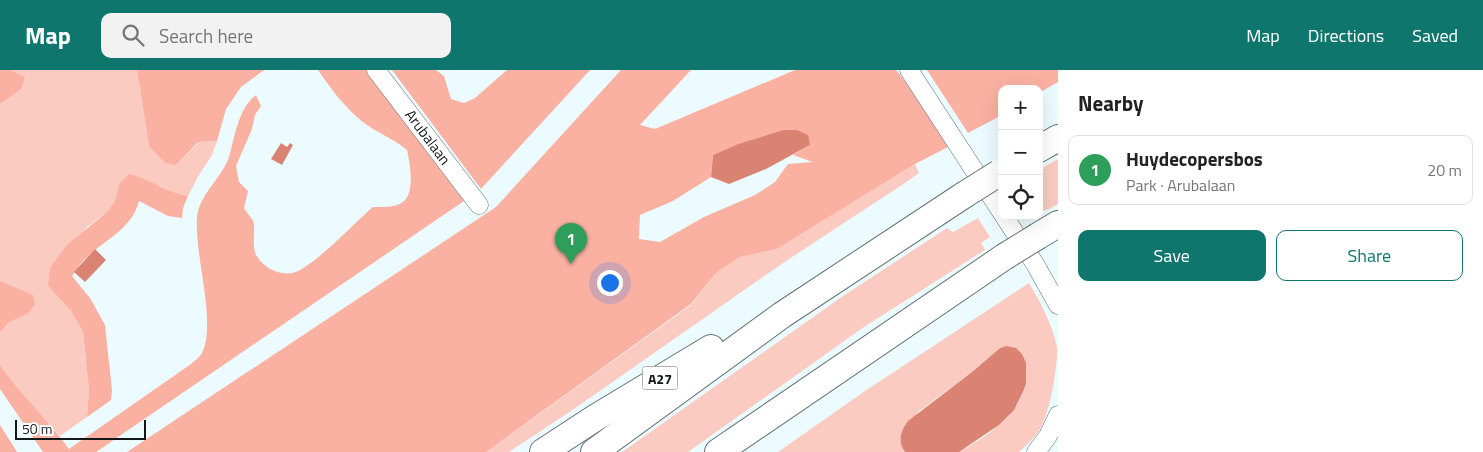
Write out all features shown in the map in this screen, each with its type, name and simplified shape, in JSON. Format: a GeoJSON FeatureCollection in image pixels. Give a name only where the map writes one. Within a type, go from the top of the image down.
{"type":"FeatureCollection","features":[{"type":"Feature","properties":{"kind":"highway"},"geometry":{"type":"LineString","coordinates":[[1043,147],[1058,138]]}},
{"type":"Feature","properties":{"kind":"highway","name":"A27"},"geometry":{"type":"LineString","coordinates":[[594,452],[782,315],[998,174]]}},
{"type":"Feature","properties":{"kind":"highway"},"geometry":{"type":"LineString","coordinates":[[718,452],[1004,257],[1048,230]]}},
{"type":"Feature","properties":{"kind":"highway","name":"A27"},"geometry":{"type":"LineString","coordinates":[[544,452],[595,418],[702,353],[782,315]]}},
{"type":"Feature","properties":{"kind":"highway"},"geometry":{"type":"LineString","coordinates":[[747,452],[780,408]]}},
{"type":"Feature","properties":{"kind":"street","name":"Arubalaan"},"geometry":{"type":"LineString","coordinates":[[376,70],[479,205]]}},
{"type":"Feature","properties":{"kind":"street"},"geometry":{"type":"LineString","coordinates":[[909,70],[998,207]]}},
{"type":"Feature","properties":{"kind":"street"},"geometry":{"type":"LineString","coordinates":[[1007,220],[1035,264],[1058,305]]}},
{"type":"Feature","properties":{"kind":"street"},"geometry":{"type":"LineString","coordinates":[[1036,452],[1048,436],[1058,415]]}},
{"type":"Feature","properties":{"kind":"shaded area"},"geometry":{"type":"Polygon","coordinates":[[[0,70],[11,70],[25,77],[21,89],[0,104],[0,70]]]}},
{"type":"Feature","properties":{"kind":"shaded area"},"geometry":{"type":"Polygon","coordinates":[[[11,70],[137,70],[149,146],[176,165],[199,142],[217,141],[212,155],[188,196],[175,194],[158,185],[119,184],[115,201],[107,212],[86,228],[48,286],[71,311],[83,332],[89,390],[87,417],[60,436],[12,383],[0,365],[0,333],[8,323],[27,314],[11,286],[0,281],[0,104],[25,77],[11,70]]]}},
{"type":"Feature","properties":{"kind":"shaded area"},"geometry":{"type":"Polygon","coordinates":[[[137,70],[264,70],[241,87],[226,109],[217,141],[198,142],[176,165],[165,163],[149,146],[137,70]]]}},
{"type":"Feature","properties":{"kind":"shaded area"},"geometry":{"type":"Polygon","coordinates":[[[318,70],[366,70],[464,201],[96,452],[43,452],[0,389],[0,365],[16,387],[69,449],[191,364],[202,353],[206,340],[207,324],[197,217],[206,193],[226,164],[241,115],[256,95],[261,106],[255,115],[252,129],[236,166],[239,182],[248,191],[244,208],[254,224],[256,254],[261,262],[269,268],[287,273],[300,270],[321,254],[373,207],[397,205],[407,197],[410,191],[411,177],[407,150],[369,127],[357,117],[339,98],[318,70]]]}},
{"type":"Feature","properties":{"kind":"shaded area"},"geometry":{"type":"Polygon","coordinates":[[[392,70],[436,70],[444,76],[451,99],[464,103],[475,98],[507,70],[590,70],[481,189],[392,70]]]}},
{"type":"Feature","properties":{"kind":"shaded area"},"geometry":{"type":"Polygon","coordinates":[[[621,70],[691,70],[640,125],[655,129],[795,70],[896,70],[920,100],[948,147],[915,164],[777,249],[740,257],[716,273],[691,304],[486,452],[127,452],[496,207],[621,70]],[[783,130],[738,144],[713,155],[711,177],[673,201],[640,215],[639,239],[660,242],[704,217],[755,195],[775,182],[788,164],[813,162],[793,155],[810,145],[783,130]]]}},
{"type":"Feature","properties":{"kind":"shaded area"},"geometry":{"type":"Polygon","coordinates":[[[927,70],[1058,70],[1058,82],[1043,91],[1043,85],[998,85],[998,117],[968,133],[927,70]]]}},
{"type":"Feature","properties":{"kind":"shaded area"},"geometry":{"type":"Polygon","coordinates":[[[783,130],[797,130],[808,135],[810,145],[766,169],[729,184],[711,177],[713,155],[738,144],[783,130]]]}},
{"type":"Feature","properties":{"kind":"shaded area"},"geometry":{"type":"Polygon","coordinates":[[[281,143],[287,147],[290,143],[293,145],[282,165],[271,159],[281,143]]]}},
{"type":"Feature","properties":{"kind":"shaded area"},"geometry":{"type":"Polygon","coordinates":[[[1058,159],[1058,204],[1043,210],[1043,175],[1043,168],[1058,159]]]}},
{"type":"Feature","properties":{"kind":"shaded area"},"geometry":{"type":"Polygon","coordinates":[[[915,164],[919,173],[908,181],[786,261],[574,409],[509,452],[486,452],[691,305],[716,273],[740,257],[777,249],[915,164]]]}},
{"type":"Feature","properties":{"kind":"shaded area"},"geometry":{"type":"Polygon","coordinates":[[[129,174],[188,196],[183,208],[182,218],[168,216],[139,201],[130,220],[116,234],[91,253],[72,276],[90,298],[105,325],[112,390],[111,400],[87,417],[89,390],[83,332],[71,311],[48,286],[50,268],[67,245],[107,212],[115,201],[119,184],[129,174]]]}},
{"type":"Feature","properties":{"kind":"shaded area"},"geometry":{"type":"Polygon","coordinates":[[[978,218],[990,237],[981,243],[985,250],[864,327],[688,452],[622,452],[843,296],[947,228],[953,232],[978,218]]]}},
{"type":"Feature","properties":{"kind":"shaded area"},"geometry":{"type":"Polygon","coordinates":[[[95,249],[106,260],[85,282],[74,272],[95,249]]]}},
{"type":"Feature","properties":{"kind":"shaded area"},"geometry":{"type":"Polygon","coordinates":[[[0,281],[33,295],[35,305],[27,314],[8,323],[0,333],[0,281]]]}},
{"type":"Feature","properties":{"kind":"shaded area"},"geometry":{"type":"Polygon","coordinates":[[[1029,283],[1049,322],[1055,338],[1057,355],[1053,389],[1044,422],[1036,435],[1019,452],[959,452],[1000,424],[1022,396],[1026,384],[1006,346],[1000,348],[972,372],[918,412],[903,450],[905,452],[778,452],[865,391],[1029,283]]]}},
{"type":"Feature","properties":{"kind":"shaded area"},"geometry":{"type":"Polygon","coordinates":[[[1006,346],[1016,348],[1022,354],[1026,363],[1026,384],[1014,410],[999,425],[959,452],[905,452],[901,444],[901,436],[908,421],[1000,348],[1006,346]]]}},
{"type":"Feature","properties":{"kind":"shaded area"},"geometry":{"type":"Polygon","coordinates":[[[0,425],[17,452],[0,452],[0,425]]]}},
{"type":"Feature","properties":{"kind":"place","name":"Huydecopersbos"},"geometry":{"type":"Point","coordinates":[571,264]}}]}
